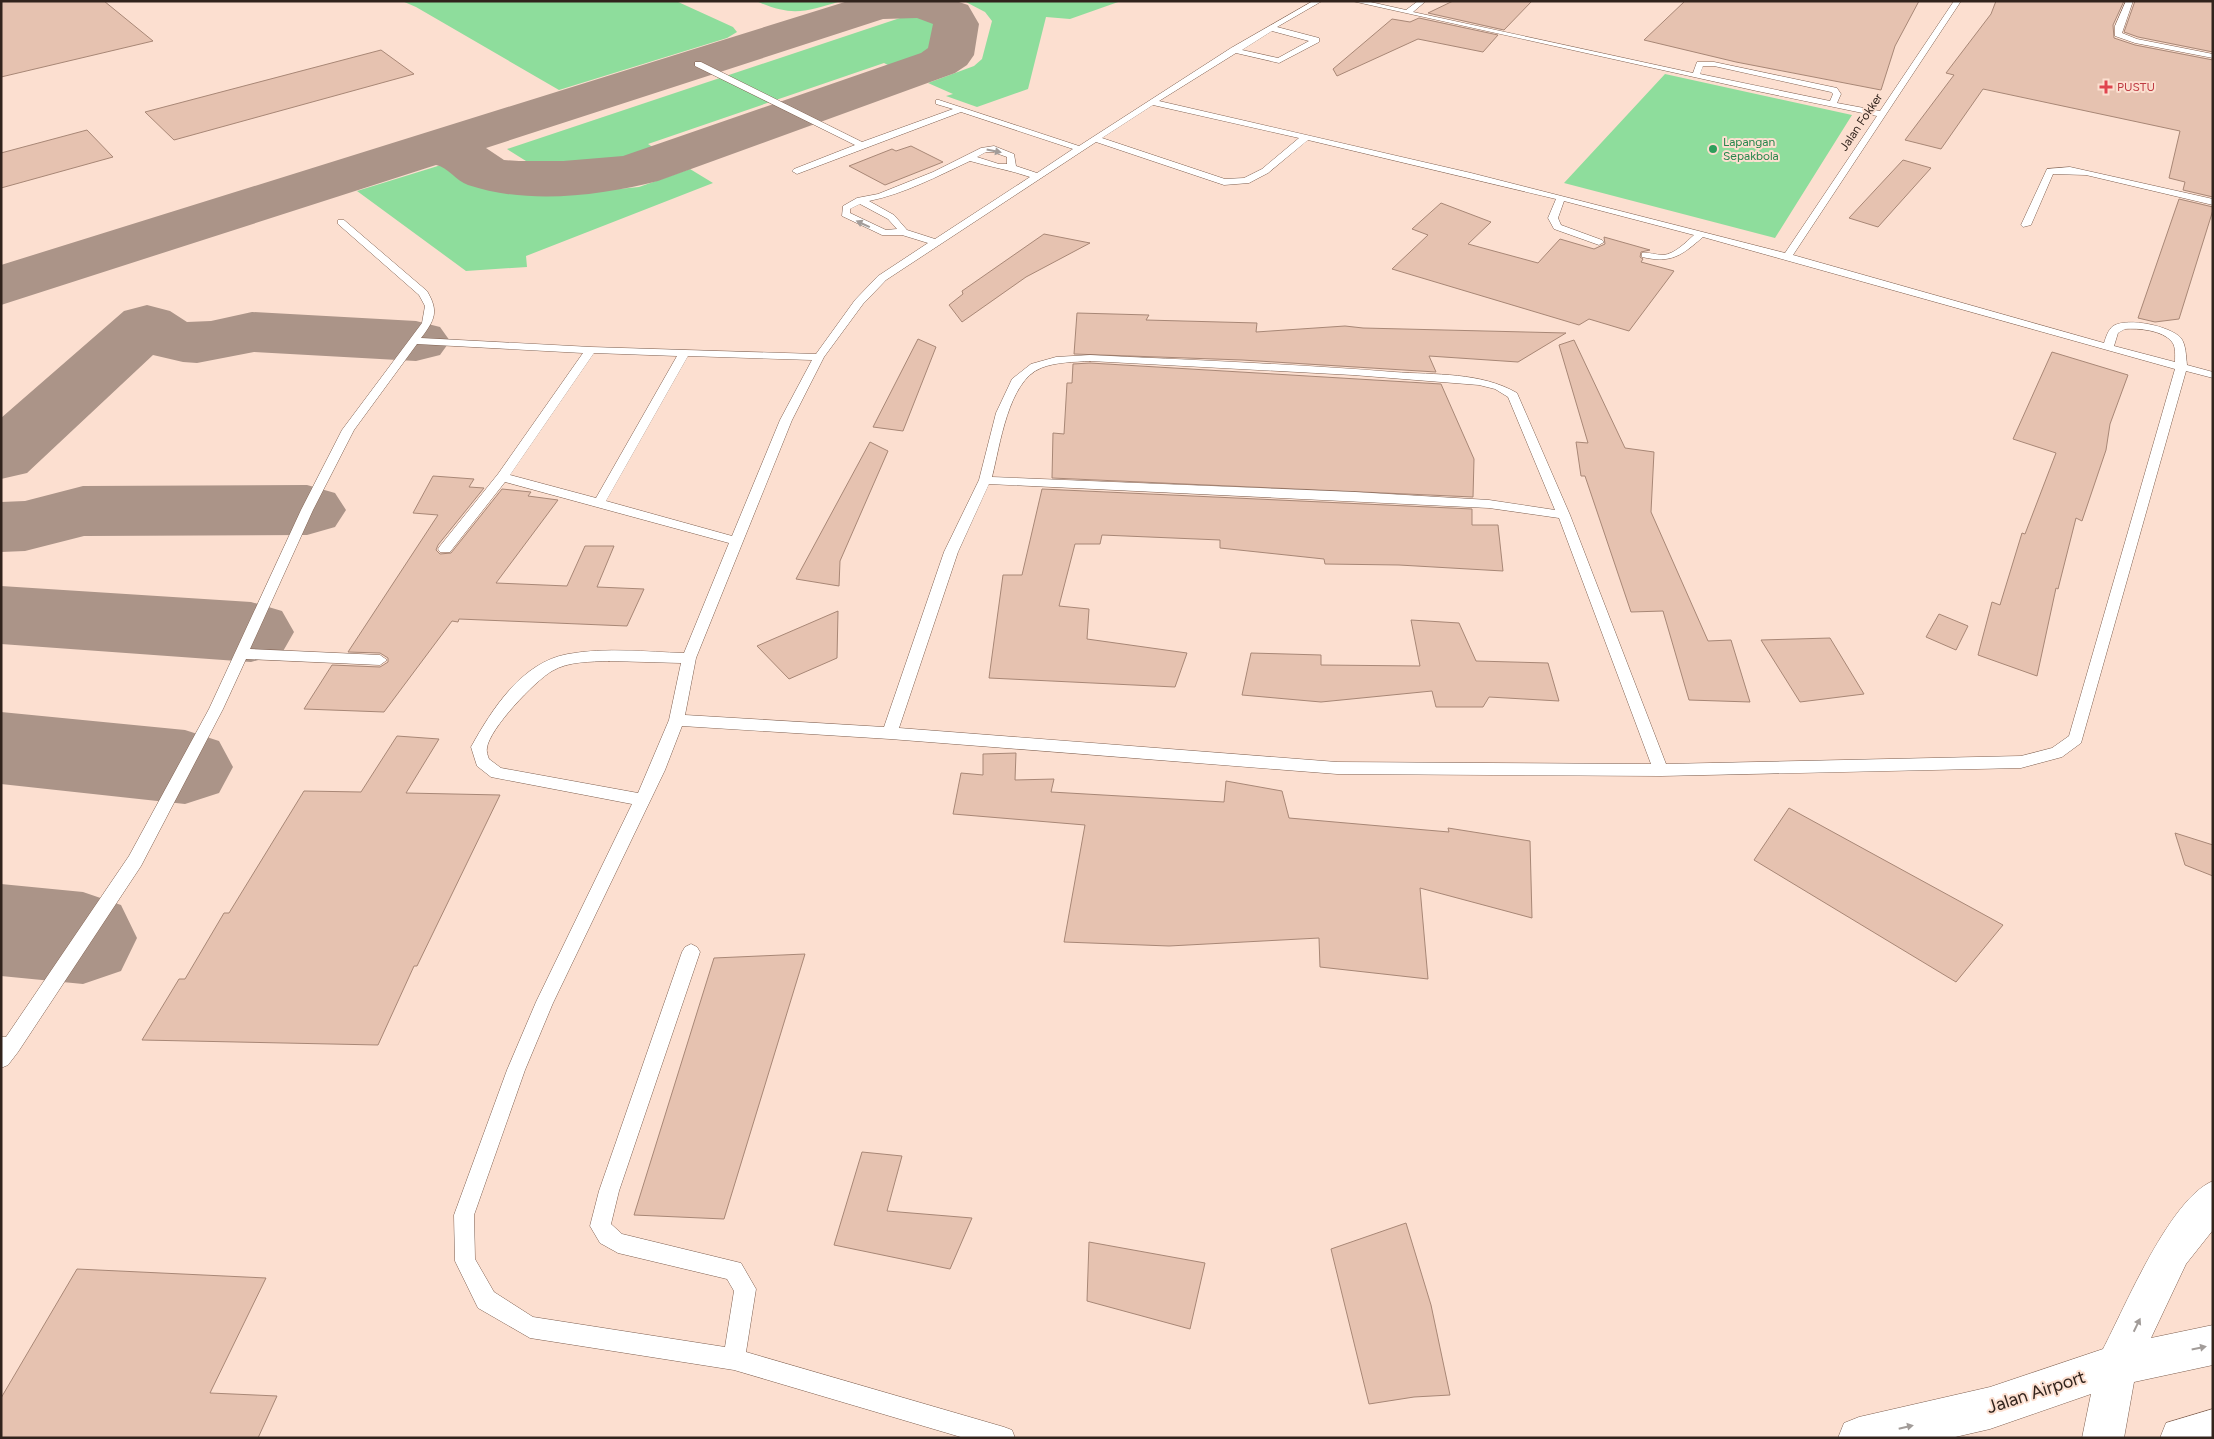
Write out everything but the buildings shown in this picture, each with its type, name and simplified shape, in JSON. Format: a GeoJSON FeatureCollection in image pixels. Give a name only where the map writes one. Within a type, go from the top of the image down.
{"type":"FeatureCollection","features":[{"type":"Feature","properties":{"kind":"street"},"geometry":{"type":"LineString","coordinates":[[2103,1438],[2117,1365],[2173,1251],[2213,1199]]}},
{"type":"Feature","properties":{"kind":"street","name":"Jalan Airport"},"geometry":{"type":"LineString","coordinates":[[1858,1438],[1990,1408],[2117,1365],[2213,1345]]}},
{"type":"Feature","properties":{"kind":"street"},"geometry":{"type":"LineString","coordinates":[[2181,1438],[2213,1430]]}},
{"type":"Feature","properties":{"kind":"lane"},"geometry":{"type":"LineString","coordinates":[[1004,1438],[734,1359],[530,1327],[486,1300],[465,1261],[464,1216],[516,1070],[545,1002],[643,800],[677,720],[689,658],[786,420],[819,357],[859,302],[882,278],[934,242],[1234,50],[1319,1]]}},
{"type":"Feature","properties":{"kind":"lane"},"geometry":{"type":"LineString","coordinates":[[1355,1],[1696,74],[1757,89],[1882,114]]}},
{"type":"Feature","properties":{"kind":"lane"},"geometry":{"type":"LineString","coordinates":[[1407,13],[1423,1]]}},
{"type":"Feature","properties":{"kind":"lane","name":"Jalan Fokker"},"geometry":{"type":"LineString","coordinates":[[1787,257],[1958,1]]}},
{"type":"Feature","properties":{"kind":"lane"},"geometry":{"type":"LineString","coordinates":[[2130,1],[2125,10],[2118,34],[2135,41],[2213,56]]}},
{"type":"Feature","properties":{"kind":"lane"},"geometry":{"type":"LineString","coordinates":[[1234,50],[1279,61],[1316,40],[1270,28]]}},
{"type":"Feature","properties":{"kind":"lane"},"geometry":{"type":"LineString","coordinates":[[698,64],[862,145]]}},
{"type":"Feature","properties":{"kind":"lane"},"geometry":{"type":"LineString","coordinates":[[1696,74],[1700,64],[1723,66],[1829,88],[1837,94],[1833,103]]}},
{"type":"Feature","properties":{"kind":"lane"},"geometry":{"type":"LineString","coordinates":[[939,102],[1081,149]]}},
{"type":"Feature","properties":{"kind":"lane"},"geometry":{"type":"LineString","coordinates":[[1152,102],[1561,198],[1787,257],[2108,348],[2213,375]]}},
{"type":"Feature","properties":{"kind":"lane"},"geometry":{"type":"LineString","coordinates":[[797,171],[961,109]]}},
{"type":"Feature","properties":{"kind":"lane"},"geometry":{"type":"LineString","coordinates":[[1096,139],[1224,182],[1246,181],[1265,171],[1306,137]]}},
{"type":"Feature","properties":{"kind":"lane"},"geometry":{"type":"LineString","coordinates":[[934,242],[903,232],[885,233],[845,214],[846,208],[860,200],[880,196],[936,174],[984,150],[994,149],[1011,156],[1012,167]]}},
{"type":"Feature","properties":{"kind":"lane"},"geometry":{"type":"LineString","coordinates":[[968,157],[998,168],[1012,167],[1038,177]]}},
{"type":"Feature","properties":{"kind":"lane"},"geometry":{"type":"LineString","coordinates":[[2026,225],[2050,171],[2070,170],[2086,172],[2213,202]]}},
{"type":"Feature","properties":{"kind":"lane"},"geometry":{"type":"LineString","coordinates":[[1561,198],[1553,218],[1557,227],[1575,236],[1599,242]]}},
{"type":"Feature","properties":{"kind":"lane"},"geometry":{"type":"LineString","coordinates":[[860,200],[893,220],[901,226],[903,232]]}},
{"type":"Feature","properties":{"kind":"lane"},"geometry":{"type":"LineString","coordinates":[[4,1050],[135,860],[216,708],[307,510],[348,430],[416,341],[427,323],[430,306],[423,293],[341,222]]}},
{"type":"Feature","properties":{"kind":"lane"},"geometry":{"type":"LineString","coordinates":[[1646,255],[1668,259],[1700,235]]}},
{"type":"Feature","properties":{"kind":"lane"},"geometry":{"type":"LineString","coordinates":[[677,720],[890,733],[1337,768],[1661,770],[2021,762],[2057,753],[2076,739],[2181,368],[2180,351],[2176,339],[2170,334],[2155,329],[2126,326],[2118,328],[2112,334],[2108,348]]}},
{"type":"Feature","properties":{"kind":"lane"},"geometry":{"type":"LineString","coordinates":[[416,341],[591,350],[819,357]]}},
{"type":"Feature","properties":{"kind":"lane"},"geometry":{"type":"LineString","coordinates":[[445,549],[502,477],[591,350]]}},
{"type":"Feature","properties":{"kind":"lane"},"geometry":{"type":"LineString","coordinates":[[599,503],[685,352]]}},
{"type":"Feature","properties":{"kind":"lane"},"geometry":{"type":"LineString","coordinates":[[890,733],[951,552],[985,480],[1002,414],[1018,379],[1035,366],[1045,362],[1090,358],[1353,372],[1479,382],[1499,386],[1513,395],[1564,515],[1661,770]]}},
{"type":"Feature","properties":{"kind":"lane"},"geometry":{"type":"LineString","coordinates":[[502,477],[736,541]]}},
{"type":"Feature","properties":{"kind":"lane"},"geometry":{"type":"LineString","coordinates":[[985,480],[1374,497],[1489,504],[1564,515]]}},
{"type":"Feature","properties":{"kind":"lane"},"geometry":{"type":"LineString","coordinates":[[241,654],[380,660]]}},
{"type":"Feature","properties":{"kind":"lane"},"geometry":{"type":"LineString","coordinates":[[643,800],[497,774],[482,762],[479,747],[491,725],[521,687],[547,667],[568,659],[609,656],[689,658]]}},
{"type":"Feature","properties":{"kind":"lane"},"geometry":{"type":"LineString","coordinates":[[691,952],[609,1191],[600,1226],[607,1236],[618,1242],[734,1270],[745,1289],[734,1359]]}},
{"type":"Feature","properties":{"kind":"green space"},"geometry":{"type":"Polygon","coordinates":[[[402,1],[676,1],[733,27],[737,32],[727,38],[559,90],[416,7],[402,1]]]}},
{"type":"Feature","properties":{"kind":"green space"},"geometry":{"type":"Polygon","coordinates":[[[756,1],[841,1],[808,10],[789,11],[756,1]]]}},
{"type":"Feature","properties":{"kind":"green space"},"geometry":{"type":"Polygon","coordinates":[[[964,1],[1121,1],[1070,19],[1046,17],[1028,89],[977,107],[946,96],[953,94],[928,83],[974,66],[982,59],[992,21],[985,12],[964,1]]]}},
{"type":"Feature","properties":{"kind":"green space"},"geometry":{"type":"Polygon","coordinates":[[[915,13],[930,17],[937,25],[939,52],[892,67],[884,63],[648,144],[657,150],[624,161],[567,163],[526,161],[507,149],[915,13]]]}},
{"type":"Feature","properties":{"kind":"green space","name":"Lapangan Sepakbola"},"geometry":{"type":"Polygon","coordinates":[[[1665,74],[1852,115],[1775,238],[1564,183],[1665,74]]]}},
{"type":"Feature","properties":{"kind":"green space"},"geometry":{"type":"Polygon","coordinates":[[[441,165],[450,168],[480,186],[497,189],[608,190],[639,187],[690,169],[713,183],[526,256],[527,267],[466,271],[357,191],[441,165]]]}},
{"type":"Feature","properties":{"kind":"taxiway"},"geometry":{"type":"LineString","coordinates":[[1,286],[894,1]]}},
{"type":"Feature","properties":{"kind":"taxiway"},"geometry":{"type":"LineString","coordinates":[[437,149],[453,151],[481,170],[501,176],[540,179],[585,177],[624,172],[638,169],[938,63],[950,55],[956,24],[952,15],[921,4],[879,6]]}},
{"type":"Feature","properties":{"kind":"taxiway"},"geometry":{"type":"LineString","coordinates":[[1,457],[147,325],[158,334],[170,339],[197,343],[211,342],[252,332],[416,341]]}},
{"type":"Feature","properties":{"kind":"taxiway"},"geometry":{"type":"LineString","coordinates":[[1,527],[25,526],[83,511],[307,510]]}},
{"type":"Feature","properties":{"kind":"taxiway"},"geometry":{"type":"LineString","coordinates":[[1,615],[251,632]]}},
{"type":"Feature","properties":{"kind":"taxiway"},"geometry":{"type":"LineString","coordinates":[[1,748],[185,767]]}},
{"type":"Feature","properties":{"kind":"taxiway"},"geometry":{"type":"LineString","coordinates":[[1,930],[83,938]]}},
{"type":"Feature","properties":{"kind":"place","name":"PUSTU"},"geometry":{"type":"Point","coordinates":[2106,87]}},
{"type":"Feature","properties":{"kind":"place","name":"Lapangan Sepakbola"},"geometry":{"type":"Point","coordinates":[1713,149]}}]}
